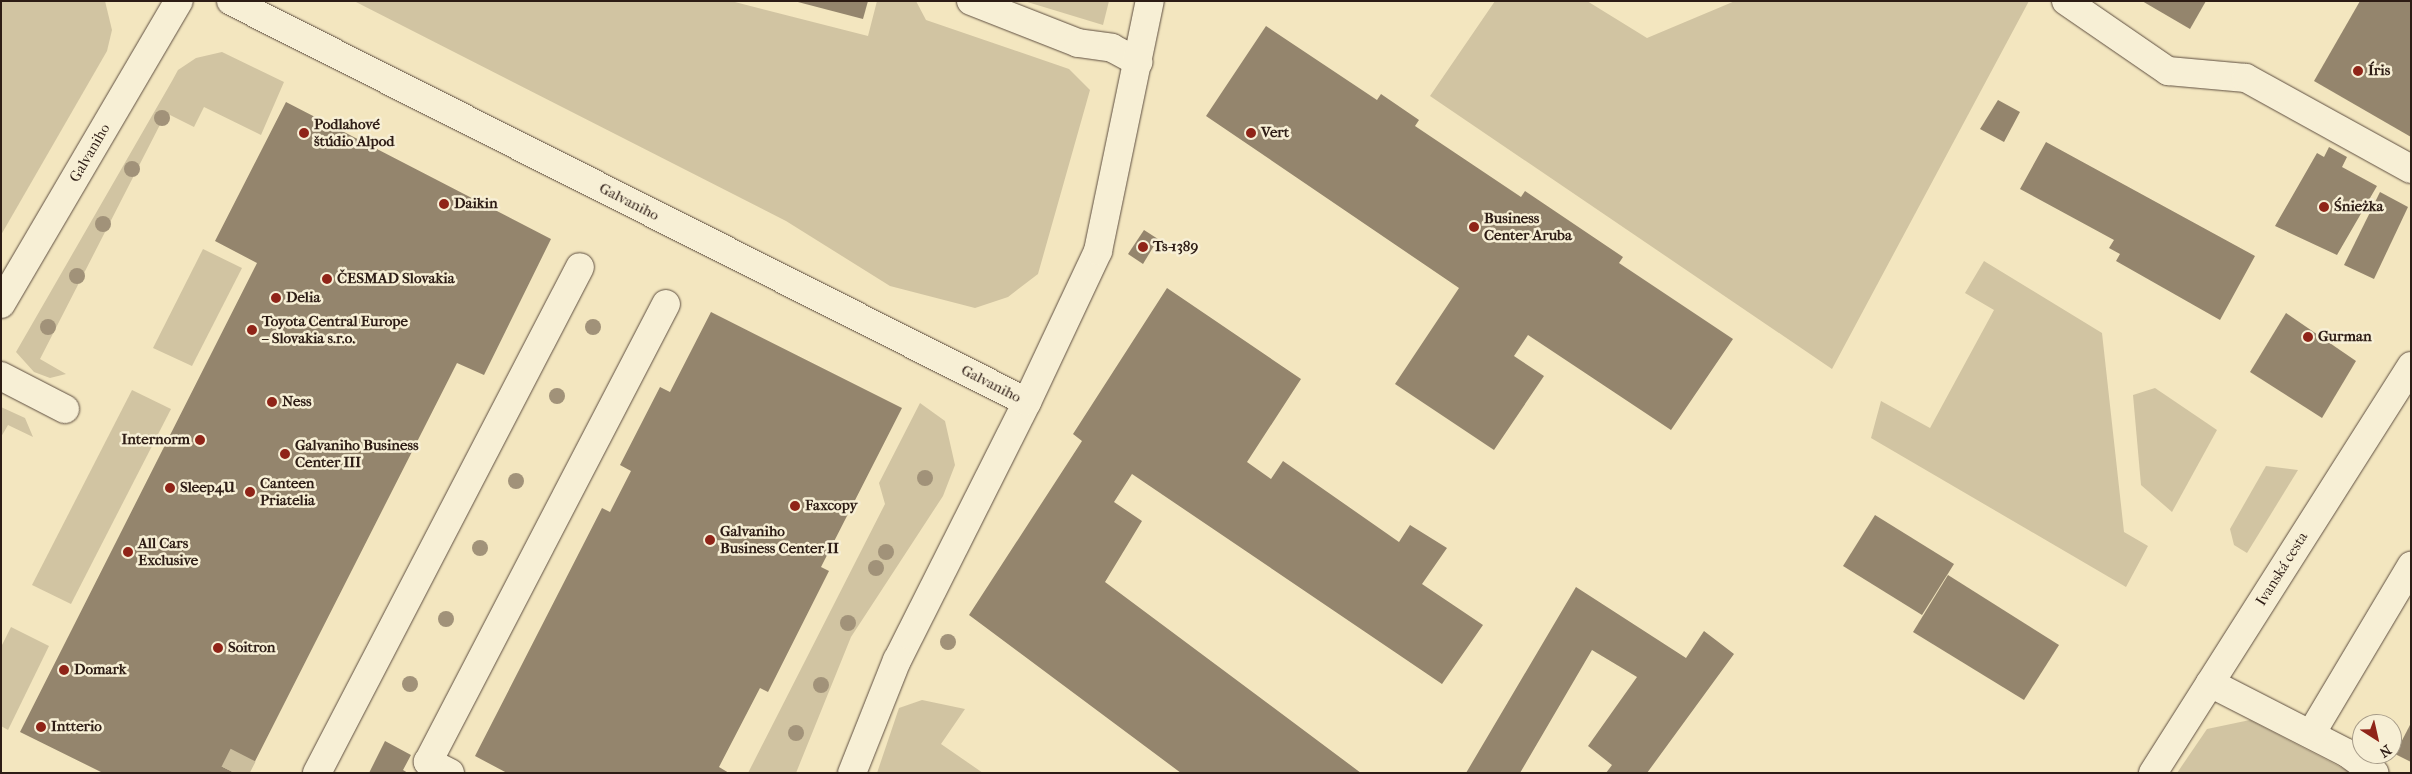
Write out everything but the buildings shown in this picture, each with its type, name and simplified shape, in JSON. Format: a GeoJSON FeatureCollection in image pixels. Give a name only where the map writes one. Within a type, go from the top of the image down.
{"type":"FeatureCollection","features":[{"type":"Feature","properties":{"kind":"street","name":"Galvaniho"},"geometry":{"type":"LineString","coordinates":[[1,304],[179,1]]}},
{"type":"Feature","properties":{"kind":"street","name":"Galvaniho"},"geometry":{"type":"LineString","coordinates":[[231,1],[1027,402]]}},
{"type":"Feature","properties":{"kind":"street"},"geometry":{"type":"LineString","coordinates":[[971,1],[1078,43],[1112,48],[1138,62]]}},
{"type":"Feature","properties":{"kind":"street","name":"Galvaniho"},"geometry":{"type":"LineString","coordinates":[[852,773],[897,660],[1027,402],[1098,251],[1150,1]]}},
{"type":"Feature","properties":{"kind":"street"},"geometry":{"type":"LineString","coordinates":[[2066,1],[2168,71],[2246,78],[2411,169]]}},
{"type":"Feature","properties":{"kind":"street"},"geometry":{"type":"LineString","coordinates":[[317,773],[580,267]]}},
{"type":"Feature","properties":{"kind":"street"},"geometry":{"type":"LineString","coordinates":[[450,773],[428,762],[666,304]]}},
{"type":"Feature","properties":{"kind":"street","name":"Ivanská cesta"},"geometry":{"type":"LineString","coordinates":[[2152,773],[2411,366]]}},
{"type":"Feature","properties":{"kind":"street"},"geometry":{"type":"LineString","coordinates":[[1,376],[65,409]]}},
{"type":"Feature","properties":{"kind":"street"},"geometry":{"type":"LineString","coordinates":[[2311,734],[2411,566]]}},
{"type":"Feature","properties":{"kind":"street"},"geometry":{"type":"LineString","coordinates":[[2210,682],[2311,734],[2375,773]]}},
{"type":"Feature","properties":{"kind":"shaded area"},"geometry":{"type":"Polygon","coordinates":[[[1,1],[105,1],[112,30],[107,51],[1,235],[1,1]]]}},
{"type":"Feature","properties":{"kind":"shaded area"},"geometry":{"type":"Polygon","coordinates":[[[354,1],[731,1],[868,36],[877,1],[916,1],[926,20],[1069,69],[1090,90],[1038,274],[1008,297],[975,308],[890,286],[786,221],[354,1]]]}},
{"type":"Feature","properties":{"kind":"shaded area"},"geometry":{"type":"Polygon","coordinates":[[[1024,1],[1109,1],[1103,25],[1024,1]]]}},
{"type":"Feature","properties":{"kind":"shaded area"},"geometry":{"type":"Polygon","coordinates":[[[1495,1],[1587,1],[1647,38],[1735,1],[2029,1],[1832,369],[1430,96],[1495,1]]]}},
{"type":"Feature","properties":{"kind":"shaded area"},"geometry":{"type":"Polygon","coordinates":[[[222,52],[284,82],[261,135],[204,107],[194,127],[166,113],[40,359],[66,374],[50,378],[34,372],[16,352],[178,70],[196,58],[222,52]]]}},
{"type":"Feature","properties":{"kind":"shaded area"},"geometry":{"type":"Polygon","coordinates":[[[203,249],[242,268],[192,366],[153,348],[203,249]]]}},
{"type":"Feature","properties":{"kind":"shaded area"},"geometry":{"type":"Polygon","coordinates":[[[1984,261],[2102,333],[2124,532],[2148,546],[2126,587],[1871,438],[1881,401],[1930,428],[1994,310],[1965,293],[1984,261]]]}},
{"type":"Feature","properties":{"kind":"shaded area"},"geometry":{"type":"Polygon","coordinates":[[[2155,388],[2217,430],[2172,512],[2141,485],[2133,395],[2155,388]]]}},
{"type":"Feature","properties":{"kind":"shaded area"},"geometry":{"type":"Polygon","coordinates":[[[132,390],[171,409],[71,604],[32,585],[132,390]]]}},
{"type":"Feature","properties":{"kind":"shaded area"},"geometry":{"type":"Polygon","coordinates":[[[920,403],[945,421],[955,465],[943,496],[851,637],[796,773],[748,773],[885,504],[879,483],[920,403]]]}},
{"type":"Feature","properties":{"kind":"shaded area"},"geometry":{"type":"Polygon","coordinates":[[[1,407],[25,418],[33,437],[8,425],[1,437],[1,407]]]}},
{"type":"Feature","properties":{"kind":"shaded area"},"geometry":{"type":"Polygon","coordinates":[[[2266,466],[2298,470],[2247,553],[2234,545],[2230,529],[2266,466]]]}},
{"type":"Feature","properties":{"kind":"shaded area"},"geometry":{"type":"Polygon","coordinates":[[[11,627],[49,646],[8,730],[1,726],[1,647],[11,627]]]}},
{"type":"Feature","properties":{"kind":"shaded area"},"geometry":{"type":"Polygon","coordinates":[[[922,700],[965,709],[941,744],[983,773],[877,773],[899,708],[922,700]]]}},
{"type":"Feature","properties":{"kind":"shaded area"},"geometry":{"type":"Polygon","coordinates":[[[2250,720],[2352,773],[2177,773],[2207,729],[2250,720]]]}},
{"type":"Feature","properties":{"kind":"tunnel"},"geometry":{"type":"LineString","coordinates":[[234,773],[243,755]]}},
{"type":"Feature","properties":{"kind":"place","name":"Íris"},"geometry":{"type":"Point","coordinates":[2358,71]}},
{"type":"Feature","properties":{"kind":"place","name":"Podlahové štúdio Alpod"},"geometry":{"type":"Point","coordinates":[304,133]}},
{"type":"Feature","properties":{"kind":"place","name":"Vert"},"geometry":{"type":"Point","coordinates":[1251,133]}},
{"type":"Feature","properties":{"kind":"place","name":"Daikin"},"geometry":{"type":"Point","coordinates":[444,204]}},
{"type":"Feature","properties":{"kind":"place","name":"Śnieżka"},"geometry":{"type":"Point","coordinates":[2324,207]}},
{"type":"Feature","properties":{"kind":"place","name":"Business Center Aruba"},"geometry":{"type":"Point","coordinates":[1474,227]}},
{"type":"Feature","properties":{"kind":"place","name":"Ts-1389"},"geometry":{"type":"Point","coordinates":[1143,247]}},
{"type":"Feature","properties":{"kind":"place","name":"ČESMAD Slovakia"},"geometry":{"type":"Point","coordinates":[327,279]}},
{"type":"Feature","properties":{"kind":"place","name":"Delia"},"geometry":{"type":"Point","coordinates":[276,298]}},
{"type":"Feature","properties":{"kind":"place","name":"Toyota Central Europe – Slovakia s.r.o."},"geometry":{"type":"Point","coordinates":[252,330]}},
{"type":"Feature","properties":{"kind":"place","name":"Gurman"},"geometry":{"type":"Point","coordinates":[2308,337]}},
{"type":"Feature","properties":{"kind":"place","name":"Ness"},"geometry":{"type":"Point","coordinates":[272,402]}},
{"type":"Feature","properties":{"kind":"place","name":"Internorm"},"geometry":{"type":"Point","coordinates":[200,440]}},
{"type":"Feature","properties":{"kind":"place","name":"Galvaniho Business Center III"},"geometry":{"type":"Point","coordinates":[285,454]}},
{"type":"Feature","properties":{"kind":"place","name":"Sleep4U"},"geometry":{"type":"Point","coordinates":[170,488]}},
{"type":"Feature","properties":{"kind":"place","name":"Canteen Priatelia"},"geometry":{"type":"Point","coordinates":[250,492]}},
{"type":"Feature","properties":{"kind":"place","name":"Faxcopy"},"geometry":{"type":"Point","coordinates":[795,506]}},
{"type":"Feature","properties":{"kind":"place","name":"Galvaniho Business Center II"},"geometry":{"type":"Point","coordinates":[710,540]}},
{"type":"Feature","properties":{"kind":"place","name":"All Cars Exclusive"},"geometry":{"type":"Point","coordinates":[128,552]}},
{"type":"Feature","properties":{"kind":"place","name":"Soitron"},"geometry":{"type":"Point","coordinates":[218,648]}},
{"type":"Feature","properties":{"kind":"place","name":"Domark"},"geometry":{"type":"Point","coordinates":[64,670]}},
{"type":"Feature","properties":{"kind":"place","name":"Intterio"},"geometry":{"type":"Point","coordinates":[41,727]}}]}
